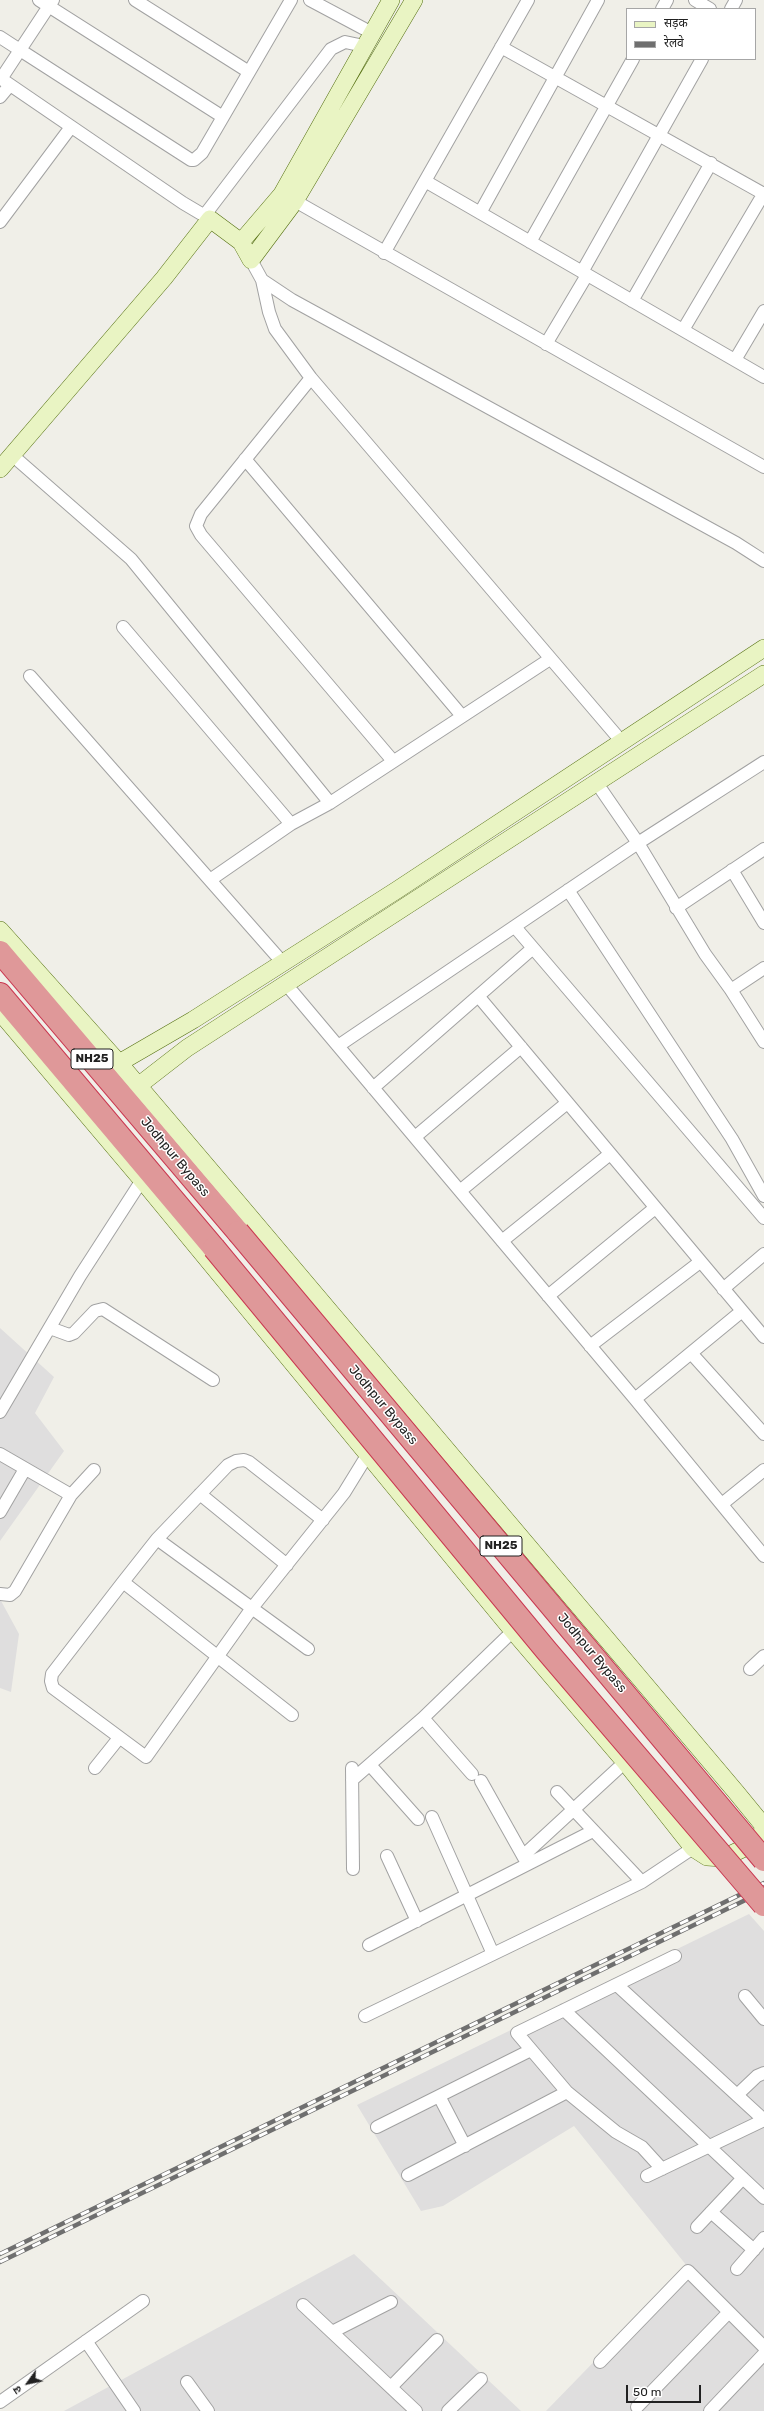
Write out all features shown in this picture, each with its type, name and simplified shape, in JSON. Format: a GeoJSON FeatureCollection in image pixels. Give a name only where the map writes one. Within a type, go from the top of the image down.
{"type":"FeatureCollection","features":[{"type":"Feature","properties":{"kind":"highway","name":"Jodhpur Bypass"},"geometry":{"type":"LineString","coordinates":[[0,952],[238,1232],[764,1860]]}},
{"type":"Feature","properties":{"kind":"highway"},"geometry":{"type":"LineString","coordinates":[[0,994],[214,1248],[551,1656],[764,1905]]}},
{"type":"Feature","properties":{"kind":"street"},"geometry":{"type":"LineString","coordinates":[[135,0],[249,72]]}},
{"type":"Feature","properties":{"kind":"street"},"geometry":{"type":"LineString","coordinates":[[0,37],[188,160],[194,160],[202,153],[291,0]]}},
{"type":"Feature","properties":{"kind":"street"},"geometry":{"type":"LineString","coordinates":[[310,0],[368,39]]}},
{"type":"Feature","properties":{"kind":"street"},"geometry":{"type":"LineString","coordinates":[[241,242],[288,197],[368,39],[390,0]]}},
{"type":"Feature","properties":{"kind":"street"},"geometry":{"type":"LineString","coordinates":[[251,260],[288,197],[414,0]]}},
{"type":"Feature","properties":{"kind":"street"},"geometry":{"type":"LineString","coordinates":[[384,253],[528,0]]}},
{"type":"Feature","properties":{"kind":"street"},"geometry":{"type":"LineString","coordinates":[[480,212],[598,0]]}},
{"type":"Feature","properties":{"kind":"street"},"geometry":{"type":"LineString","coordinates":[[695,0],[708,8]]}},
{"type":"Feature","properties":{"kind":"street"},"geometry":{"type":"LineString","coordinates":[[0,97],[4,81],[47,2],[222,117]]}},
{"type":"Feature","properties":{"kind":"street"},"geometry":{"type":"LineString","coordinates":[[0,469],[164,278],[331,49],[345,42],[368,39]]}},
{"type":"Feature","properties":{"kind":"street"},"geometry":{"type":"LineString","coordinates":[[501,46],[764,193],[684,330]]}},
{"type":"Feature","properties":{"kind":"street"},"geometry":{"type":"LineString","coordinates":[[530,242],[632,60]]}},
{"type":"Feature","properties":{"kind":"street"},"geometry":{"type":"LineString","coordinates":[[546,344],[701,60]]}},
{"type":"Feature","properties":{"kind":"street"},"geometry":{"type":"LineString","coordinates":[[4,81],[241,242],[262,280],[269,312],[275,329],[311,378],[622,742]]}},
{"type":"Feature","properties":{"kind":"street"},"geometry":{"type":"LineString","coordinates":[[0,222],[71,126]]}},
{"type":"Feature","properties":{"kind":"street"},"geometry":{"type":"LineString","coordinates":[[632,301],[710,163]]}},
{"type":"Feature","properties":{"kind":"street"},"geometry":{"type":"LineString","coordinates":[[425,181],[764,377]]}},
{"type":"Feature","properties":{"kind":"street"},"geometry":{"type":"LineString","coordinates":[[288,197],[384,253],[764,467]]}},
{"type":"Feature","properties":{"kind":"street"},"geometry":{"type":"LineString","coordinates":[[262,280],[292,300],[736,543],[764,561]]}},
{"type":"Feature","properties":{"kind":"street"},"geometry":{"type":"LineString","coordinates":[[735,360],[764,311]]}},
{"type":"Feature","properties":{"kind":"street"},"geometry":{"type":"LineString","coordinates":[[311,378],[201,514],[196,526],[206,541],[393,761]]}},
{"type":"Feature","properties":{"kind":"street"},"geometry":{"type":"LineString","coordinates":[[12,455],[131,559],[330,803]]}},
{"type":"Feature","properties":{"kind":"street"},"geometry":{"type":"LineString","coordinates":[[245,459],[462,716]]}},
{"type":"Feature","properties":{"kind":"street"},"geometry":{"type":"LineString","coordinates":[[123,627],[291,824]]}},
{"type":"Feature","properties":{"kind":"street"},"geometry":{"type":"LineString","coordinates":[[119,1064],[193,1020],[283,963],[764,648]]}},
{"type":"Feature","properties":{"kind":"street"},"geometry":{"type":"LineString","coordinates":[[210,880],[291,824],[330,803],[550,659]]}},
{"type":"Feature","properties":{"kind":"street"},"geometry":{"type":"LineString","coordinates":[[138,1086],[187,1048],[285,983],[764,674]]}},
{"type":"Feature","properties":{"kind":"street"},"geometry":{"type":"LineString","coordinates":[[30,676],[283,963]]}},
{"type":"Feature","properties":{"kind":"street"},"geometry":{"type":"LineString","coordinates":[[338,1046],[638,843],[764,762]]}},
{"type":"Feature","properties":{"kind":"street"},"geometry":{"type":"LineString","coordinates":[[596,782],[638,843],[705,954],[731,990],[764,1042]]}},
{"type":"Feature","properties":{"kind":"street"},"geometry":{"type":"LineString","coordinates":[[676,908],[764,849]]}},
{"type":"Feature","properties":{"kind":"street"},"geometry":{"type":"LineString","coordinates":[[732,870],[764,924]]}},
{"type":"Feature","properties":{"kind":"street"},"geometry":{"type":"LineString","coordinates":[[568,890],[732,1139],[764,1196]]}},
{"type":"Feature","properties":{"kind":"street"},"geometry":{"type":"LineString","coordinates":[[515,927],[764,1218]]}},
{"type":"Feature","properties":{"kind":"street"},"geometry":{"type":"LineString","coordinates":[[0,930],[138,1086],[736,1792],[763,1825],[763,1836],[730,1856],[715,1859],[707,1857],[693,1848],[625,1762],[513,1631],[142,1180],[0,1012]]}},
{"type":"Feature","properties":{"kind":"street"},"geometry":{"type":"LineString","coordinates":[[373,1088],[479,997],[533,948]]}},
{"type":"Feature","properties":{"kind":"street"},"geometry":{"type":"LineString","coordinates":[[731,990],[764,968]]}},
{"type":"Feature","properties":{"kind":"street"},"geometry":{"type":"LineString","coordinates":[[285,983],[635,1399],[764,1556]]}},
{"type":"Feature","properties":{"kind":"street"},"geometry":{"type":"LineString","coordinates":[[479,997],[764,1337]]}},
{"type":"Feature","properties":{"kind":"street"},"geometry":{"type":"LineString","coordinates":[[415,1138],[521,1047]]}},
{"type":"Feature","properties":{"kind":"street"},"geometry":{"type":"LineString","coordinates":[[460,1191],[568,1103]]}},
{"type":"Feature","properties":{"kind":"street"},"geometry":{"type":"LineString","coordinates":[[502,1241],[610,1154]]}},
{"type":"Feature","properties":{"kind":"street"},"geometry":{"type":"LineString","coordinates":[[0,1412],[50,1328],[142,1180]]}},
{"type":"Feature","properties":{"kind":"street"},"geometry":{"type":"LineString","coordinates":[[548,1296],[655,1208]]}},
{"type":"Feature","properties":{"kind":"street"},"geometry":{"type":"LineString","coordinates":[[723,1289],[764,1254]]}},
{"type":"Feature","properties":{"kind":"street"},"geometry":{"type":"LineString","coordinates":[[590,1346],[700,1262]]}},
{"type":"Feature","properties":{"kind":"street"},"geometry":{"type":"LineString","coordinates":[[50,1328],[59,1333],[74,1334],[95,1311],[103,1309],[213,1380]]}},
{"type":"Feature","properties":{"kind":"street"},"geometry":{"type":"LineString","coordinates":[[635,1399],[742,1311]]}},
{"type":"Feature","properties":{"kind":"street"},"geometry":{"type":"LineString","coordinates":[[691,1353],[764,1434]]}},
{"type":"Feature","properties":{"kind":"street"},"geometry":{"type":"LineString","coordinates":[[0,1454],[71,1495]]}},
{"type":"Feature","properties":{"kind":"street"},"geometry":{"type":"LineString","coordinates":[[323,1520],[244,1460],[228,1465],[157,1539],[52,1674],[51,1681],[58,1693],[146,1757],[252,1608],[323,1520],[344,1493],[368,1454]]}},
{"type":"Feature","properties":{"kind":"street"},"geometry":{"type":"LineString","coordinates":[[0,1512],[25,1469]]}},
{"type":"Feature","properties":{"kind":"street"},"geometry":{"type":"LineString","coordinates":[[0,1594],[10,1595],[15,1591],[71,1495],[94,1470]]}},
{"type":"Feature","properties":{"kind":"street"},"geometry":{"type":"LineString","coordinates":[[722,1504],[764,1470]]}},
{"type":"Feature","properties":{"kind":"street"},"geometry":{"type":"LineString","coordinates":[[200,1494],[287,1565]]}},
{"type":"Feature","properties":{"kind":"street"},"geometry":{"type":"LineString","coordinates":[[157,1539],[308,1649]]}},
{"type":"Feature","properties":{"kind":"street"},"geometry":{"type":"LineString","coordinates":[[123,1582],[292,1715]]}},
{"type":"Feature","properties":{"kind":"street"},"geometry":{"type":"LineString","coordinates":[[352,1780],[423,1718],[513,1631]]}},
{"type":"Feature","properties":{"kind":"street"},"geometry":{"type":"LineString","coordinates":[[750,1669],[764,1656]]}},
{"type":"Feature","properties":{"kind":"street"},"geometry":{"type":"LineString","coordinates":[[423,1718],[476,1777],[526,1860]]}},
{"type":"Feature","properties":{"kind":"street"},"geometry":{"type":"LineString","coordinates":[[95,1768],[119,1738]]}},
{"type":"Feature","properties":{"kind":"street"},"geometry":{"type":"LineString","coordinates":[[526,1860],[574,1810],[625,1762]]}},
{"type":"Feature","properties":{"kind":"street"},"geometry":{"type":"LineString","coordinates":[[370,1765],[418,1819]]}},
{"type":"Feature","properties":{"kind":"street"},"geometry":{"type":"LineString","coordinates":[[352,1768],[353,1870]]}},
{"type":"Feature","properties":{"kind":"street"},"geometry":{"type":"LineString","coordinates":[[557,1792],[642,1882]]}},
{"type":"Feature","properties":{"kind":"street"},"geometry":{"type":"LineString","coordinates":[[432,1817],[493,1954]]}},
{"type":"Feature","properties":{"kind":"street"},"geometry":{"type":"LineString","coordinates":[[369,1945],[467,1895],[526,1860],[593,1831]]}},
{"type":"Feature","properties":{"kind":"street"},"geometry":{"type":"LineString","coordinates":[[365,2016],[642,1882],[693,1848]]}},
{"type":"Feature","properties":{"kind":"street"},"geometry":{"type":"LineString","coordinates":[[387,1856],[417,1921]]}},
{"type":"Feature","properties":{"kind":"street"},"geometry":{"type":"LineString","coordinates":[[715,1859],[764,1916]]}},
{"type":"Feature","properties":{"kind":"street"},"geometry":{"type":"LineString","coordinates":[[662,2169],[642,2147],[616,2132],[567,2092],[517,2033],[675,1956]]}},
{"type":"Feature","properties":{"kind":"street"},"geometry":{"type":"LineString","coordinates":[[617,1985],[764,2120],[647,2176]]}},
{"type":"Feature","properties":{"kind":"street"},"geometry":{"type":"LineString","coordinates":[[745,1996],[764,2019]]}},
{"type":"Feature","properties":{"kind":"street"},"geometry":{"type":"LineString","coordinates":[[564,2010],[764,2198]]}},
{"type":"Feature","properties":{"kind":"street"},"geometry":{"type":"LineString","coordinates":[[377,2127],[531,2050]]}},
{"type":"Feature","properties":{"kind":"street"},"geometry":{"type":"LineString","coordinates":[[737,2095],[757,2076],[764,2072]]}},
{"type":"Feature","properties":{"kind":"street"},"geometry":{"type":"LineString","coordinates":[[408,2175],[567,2092]]}},
{"type":"Feature","properties":{"kind":"street"},"geometry":{"type":"LineString","coordinates":[[439,2096],[465,2146]]}},
{"type":"Feature","properties":{"kind":"street"},"geometry":{"type":"LineString","coordinates":[[697,2227],[743,2178]]}},
{"type":"Feature","properties":{"kind":"street"},"geometry":{"type":"LineString","coordinates":[[711,2212],[754,2250]]}},
{"type":"Feature","properties":{"kind":"street"},"geometry":{"type":"LineString","coordinates":[[738,2268],[764,2238]]}},
{"type":"Feature","properties":{"kind":"street"},"geometry":{"type":"LineString","coordinates":[[600,2362],[688,2271],[764,2347]]}},
{"type":"Feature","properties":{"kind":"street"},"geometry":{"type":"LineString","coordinates":[[0,2402],[143,2301]]}},
{"type":"Feature","properties":{"kind":"street"},"geometry":{"type":"LineString","coordinates":[[332,2332],[391,2302]]}},
{"type":"Feature","properties":{"kind":"street"},"geometry":{"type":"LineString","coordinates":[[303,2305],[416,2411]]}},
{"type":"Feature","properties":{"kind":"street"},"geometry":{"type":"LineString","coordinates":[[637,2407],[729,2312]]}},
{"type":"Feature","properties":{"kind":"street"},"geometry":{"type":"LineString","coordinates":[[390,2387],[437,2340]]}},
{"type":"Feature","properties":{"kind":"street"},"geometry":{"type":"LineString","coordinates":[[86,2341],[134,2411]]}},
{"type":"Feature","properties":{"kind":"street"},"geometry":{"type":"LineString","coordinates":[[710,2411],[764,2354]]}},
{"type":"Feature","properties":{"kind":"street"},"geometry":{"type":"LineString","coordinates":[[448,2411],[481,2379]]}},
{"type":"Feature","properties":{"kind":"street"},"geometry":{"type":"LineString","coordinates":[[186,2382],[208,2411]]}},
{"type":"Feature","properties":{"kind":"shaded area"},"geometry":{"type":"Polygon","coordinates":[[[0,1328],[54,1377],[35,1413],[64,1451],[0,1541],[0,1328]]]}},
{"type":"Feature","properties":{"kind":"shaded area"},"geometry":{"type":"Polygon","coordinates":[[[0,1599],[19,1634],[11,1692],[0,1688],[0,1599]]]}},
{"type":"Feature","properties":{"kind":"shaded area"},"geometry":{"type":"Polygon","coordinates":[[[749,1914],[764,1931],[764,2411],[546,2411],[687,2266],[574,2126],[443,2206],[421,2211],[357,2105],[749,1914]]]}},
{"type":"Feature","properties":{"kind":"shaded area"},"geometry":{"type":"Polygon","coordinates":[[[354,2254],[521,2411],[64,2411],[354,2254]]]}},
{"type":"Feature","properties":{"kind":"railway"},"geometry":{"type":"LineString","coordinates":[[0,2254],[764,1883]]}},
{"type":"Feature","properties":{"kind":"railway"},"geometry":{"type":"LineString","coordinates":[[0,2262],[764,1891]]}}]}
